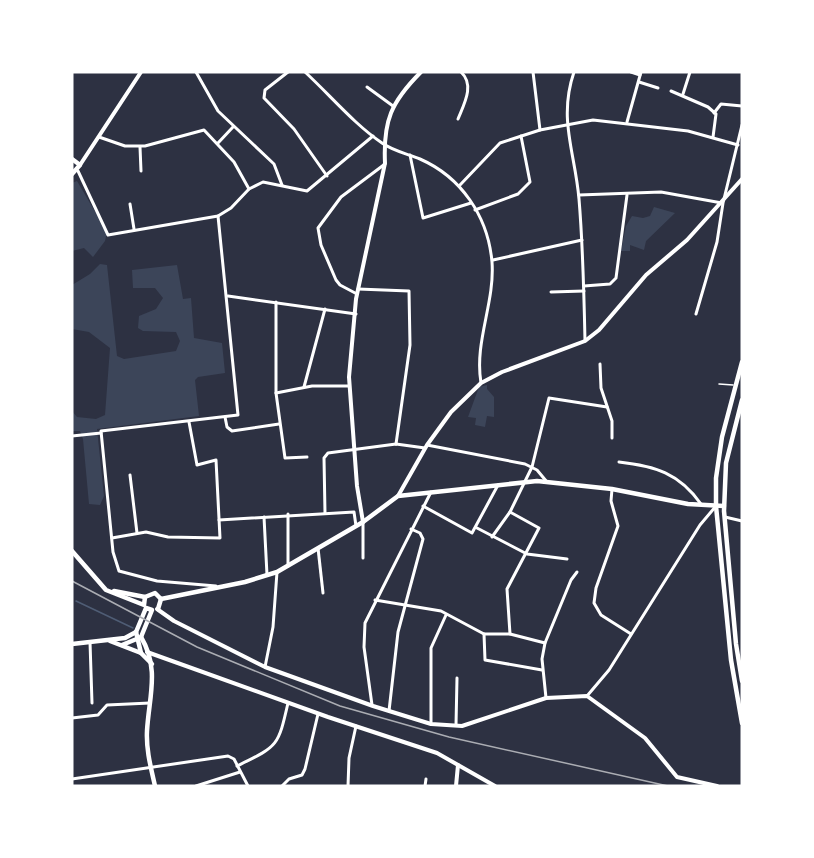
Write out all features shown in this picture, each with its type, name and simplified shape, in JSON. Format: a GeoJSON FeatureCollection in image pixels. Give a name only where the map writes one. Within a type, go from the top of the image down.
{"type":"FeatureCollection","features":[{"type":"Feature","properties":{"kind":"main road"},"geometry":{"type":"LineString","coordinates":[[72,159],[80,165],[78,171],[72,174]]}},
{"type":"Feature","properties":{"kind":"main road"},"geometry":{"type":"LineString","coordinates":[[742,362],[718,457],[716,506],[734,682],[742,723]]}},
{"type":"Feature","properties":{"kind":"main road"},"geometry":{"type":"LineString","coordinates":[[734,682],[742,681],[736,644],[724,506],[726,463],[742,400]]}},
{"type":"Feature","properties":{"kind":"main road"},"geometry":{"type":"LineString","coordinates":[[141,653],[139,634],[145,597],[149,593],[159,596],[221,587],[277,572],[363,522],[398,496],[525,482],[547,482],[612,489],[702,505],[724,506]]}},
{"type":"Feature","properties":{"kind":"main road"},"geometry":{"type":"LineString","coordinates":[[72,551],[106,590],[155,610]]}},
{"type":"Feature","properties":{"kind":"main road"},"geometry":{"type":"LineString","coordinates":[[106,590],[145,597]]}},
{"type":"Feature","properties":{"kind":"main road"},"geometry":{"type":"LineString","coordinates":[[122,645],[139,634],[155,610],[159,596]]}},
{"type":"Feature","properties":{"kind":"main road"},"geometry":{"type":"LineString","coordinates":[[72,644],[107,641],[139,634]]}},
{"type":"Feature","properties":{"kind":"main road"},"geometry":{"type":"LineString","coordinates":[[139,634],[150,652],[152,665],[147,732],[150,768],[155,786]]}},
{"type":"Feature","properties":{"kind":"main road"},"geometry":{"type":"LineString","coordinates":[[107,641],[141,653],[152,665]]}},
{"type":"Feature","properties":{"kind":"street"},"geometry":{"type":"LineString","coordinates":[[80,165],[141,72]]}},
{"type":"Feature","properties":{"kind":"street"},"geometry":{"type":"LineString","coordinates":[[196,72],[218,111],[268,157],[282,185]]}},
{"type":"Feature","properties":{"kind":"street"},"geometry":{"type":"LineString","coordinates":[[288,72],[265,90],[264,98],[294,129],[327,176]]}},
{"type":"Feature","properties":{"kind":"street"},"geometry":{"type":"LineString","coordinates":[[305,72],[384,145],[437,167],[460,185],[472,202],[485,232],[492,261],[489,310],[479,352],[481,383]]}},
{"type":"Feature","properties":{"kind":"street"},"geometry":{"type":"LineString","coordinates":[[363,558],[363,522],[357,486],[349,386],[358,291],[385,164],[384,145],[393,106],[399,94],[421,72]]}},
{"type":"Feature","properties":{"kind":"street"},"geometry":{"type":"LineString","coordinates":[[458,119],[468,86],[461,72]]}},
{"type":"Feature","properties":{"kind":"street"},"geometry":{"type":"LineString","coordinates":[[534,72],[540,130]]}},
{"type":"Feature","properties":{"kind":"street"},"geometry":{"type":"LineString","coordinates":[[574,72],[569,87],[566,124],[579,195],[585,341]]}},
{"type":"Feature","properties":{"kind":"street"},"geometry":{"type":"LineString","coordinates":[[627,122],[640,74],[631,72]]}},
{"type":"Feature","properties":{"kind":"street"},"geometry":{"type":"LineString","coordinates":[[683,94],[690,72]]}},
{"type":"Feature","properties":{"kind":"street"},"geometry":{"type":"LineString","coordinates":[[639,82],[658,88]]}},
{"type":"Feature","properties":{"kind":"street"},"geometry":{"type":"LineString","coordinates":[[367,87],[393,106]]}},
{"type":"Feature","properties":{"kind":"street"},"geometry":{"type":"LineString","coordinates":[[671,91],[683,94],[714,113]]}},
{"type":"Feature","properties":{"kind":"street"},"geometry":{"type":"LineString","coordinates":[[713,136],[716,121],[714,113],[718,105],[742,106]]}},
{"type":"Feature","properties":{"kind":"street"},"geometry":{"type":"LineString","coordinates":[[460,185],[500,142],[566,124],[603,119],[713,136],[738,144]]}},
{"type":"Feature","properties":{"kind":"street"},"geometry":{"type":"LineString","coordinates":[[696,314],[717,242],[723,203],[742,125]]}},
{"type":"Feature","properties":{"kind":"street"},"geometry":{"type":"LineString","coordinates":[[218,143],[233,127]]}},
{"type":"Feature","properties":{"kind":"street"},"geometry":{"type":"LineString","coordinates":[[98,136],[125,146],[140,147],[170,141],[201,130],[218,143],[244,176],[249,189]]}},
{"type":"Feature","properties":{"kind":"street"},"geometry":{"type":"LineString","coordinates":[[78,171],[104,232],[108,235],[218,216],[231,208],[249,189],[263,182],[307,192],[373,136]]}},
{"type":"Feature","properties":{"kind":"street"},"geometry":{"type":"LineString","coordinates":[[475,210],[518,194],[531,182],[520,136]]}},
{"type":"Feature","properties":{"kind":"street"},"geometry":{"type":"LineString","coordinates":[[140,147],[141,171]]}},
{"type":"Feature","properties":{"kind":"street"},"geometry":{"type":"LineString","coordinates":[[410,155],[423,218],[472,202]]}},
{"type":"Feature","properties":{"kind":"street"},"geometry":{"type":"LineString","coordinates":[[385,164],[341,197],[318,228],[321,245],[340,285],[358,291],[409,291],[409,354],[396,444]]}},
{"type":"Feature","properties":{"kind":"street"},"geometry":{"type":"LineString","coordinates":[[398,496],[426,447],[451,412],[481,383],[502,372],[585,341],[599,330],[646,275],[687,240],[723,203],[742,179]]}},
{"type":"Feature","properties":{"kind":"street"},"geometry":{"type":"LineString","coordinates":[[579,195],[671,193],[723,203]]}},
{"type":"Feature","properties":{"kind":"street"},"geometry":{"type":"LineString","coordinates":[[584,286],[610,284],[616,279],[627,195]]}},
{"type":"Feature","properties":{"kind":"street"},"geometry":{"type":"LineString","coordinates":[[130,204],[134,229]]}},
{"type":"Feature","properties":{"kind":"street"},"geometry":{"type":"LineString","coordinates":[[72,436],[238,415],[228,296],[218,216]]}},
{"type":"Feature","properties":{"kind":"street"},"geometry":{"type":"LineString","coordinates":[[492,261],[558,243],[582,240]]}},
{"type":"Feature","properties":{"kind":"street"},"geometry":{"type":"LineString","coordinates":[[551,292],[584,291]]}},
{"type":"Feature","properties":{"kind":"street"},"geometry":{"type":"LineString","coordinates":[[228,296],[356,314]]}},
{"type":"Feature","properties":{"kind":"street"},"geometry":{"type":"LineString","coordinates":[[276,302],[276,393],[285,458],[307,457]]}},
{"type":"Feature","properties":{"kind":"street"},"geometry":{"type":"LineString","coordinates":[[304,387],[325,309]]}},
{"type":"Feature","properties":{"kind":"street"},"geometry":{"type":"LineString","coordinates":[[600,364],[601,388],[612,421],[612,438]]}},
{"type":"Feature","properties":{"kind":"street"},"geometry":{"type":"LineString","coordinates":[[276,393],[304,387],[349,386]]}},
{"type":"Feature","properties":{"kind":"street"},"geometry":{"type":"LineString","coordinates":[[492,537],[510,512],[532,467],[549,398],[607,407]]}},
{"type":"Feature","properties":{"kind":"street"},"geometry":{"type":"LineString","coordinates":[[225,417],[227,427],[232,431],[279,424]]}},
{"type":"Feature","properties":{"kind":"street"},"geometry":{"type":"LineString","coordinates":[[112,538],[137,533],[220,538],[216,460],[197,465],[189,422]]}},
{"type":"Feature","properties":{"kind":"street"},"geometry":{"type":"LineString","coordinates":[[736,422],[742,423]]}},
{"type":"Feature","properties":{"kind":"street"},"geometry":{"type":"LineString","coordinates":[[101,433],[114,562],[119,571],[157,580],[221,587]]}},
{"type":"Feature","properties":{"kind":"street"},"geometry":{"type":"LineString","coordinates":[[325,513],[324,458],[328,453],[354,447],[396,444],[426,447],[532,467],[547,482]]}},
{"type":"Feature","properties":{"kind":"street"},"geometry":{"type":"LineString","coordinates":[[619,462],[642,465],[671,475],[687,485],[702,505]]}},
{"type":"Feature","properties":{"kind":"street"},"geometry":{"type":"LineString","coordinates":[[130,475],[137,533]]}},
{"type":"Feature","properties":{"kind":"street"},"geometry":{"type":"LineString","coordinates":[[423,506],[471,533],[477,528],[498,485]]}},
{"type":"Feature","properties":{"kind":"street"},"geometry":{"type":"LineString","coordinates":[[612,489],[611,501],[618,526],[596,588],[594,603],[602,615],[632,635]]}},
{"type":"Feature","properties":{"kind":"street"},"geometry":{"type":"LineString","coordinates":[[373,706],[364,635],[367,617],[430,492]]}},
{"type":"Feature","properties":{"kind":"street"},"geometry":{"type":"LineString","coordinates":[[586,696],[609,670],[700,525],[716,506]]}},
{"type":"Feature","properties":{"kind":"street"},"geometry":{"type":"LineString","coordinates":[[219,520],[288,514],[354,512],[356,526]]}},
{"type":"Feature","properties":{"kind":"street"},"geometry":{"type":"LineString","coordinates":[[510,512],[539,528],[527,554],[513,573],[507,589],[510,634]]}},
{"type":"Feature","properties":{"kind":"street"},"geometry":{"type":"LineString","coordinates":[[288,514],[288,566]]}},
{"type":"Feature","properties":{"kind":"street"},"geometry":{"type":"LineString","coordinates":[[264,516],[267,575]]}},
{"type":"Feature","properties":{"kind":"street"},"geometry":{"type":"LineString","coordinates":[[724,517],[742,521]]}},
{"type":"Feature","properties":{"kind":"street"},"geometry":{"type":"LineString","coordinates":[[477,528],[527,554],[567,559]]}},
{"type":"Feature","properties":{"kind":"street"},"geometry":{"type":"LineString","coordinates":[[389,711],[398,632],[423,538],[420,533],[411,529]]}},
{"type":"Feature","properties":{"kind":"street"},"geometry":{"type":"LineString","coordinates":[[318,548],[323,593]]}},
{"type":"Feature","properties":{"kind":"street"},"geometry":{"type":"LineString","coordinates":[[265,667],[273,627],[277,572]]}},
{"type":"Feature","properties":{"kind":"street"},"geometry":{"type":"LineString","coordinates":[[546,698],[543,670],[545,643],[577,572]]}},
{"type":"Feature","properties":{"kind":"street"},"geometry":{"type":"LineString","coordinates":[[375,600],[430,608],[484,633],[510,634],[545,643]]}},
{"type":"Feature","properties":{"kind":"street"},"geometry":{"type":"LineString","coordinates":[[155,610],[265,667],[373,706],[431,724],[462,726],[546,698],[586,696],[645,738],[677,777],[717,786]]}},
{"type":"Feature","properties":{"kind":"street"},"geometry":{"type":"LineString","coordinates":[[431,724],[431,648],[446,614]]}},
{"type":"Feature","properties":{"kind":"street"},"geometry":{"type":"LineString","coordinates":[[484,633],[485,660],[543,670]]}},
{"type":"Feature","properties":{"kind":"street"},"geometry":{"type":"LineString","coordinates":[[90,642],[92,703]]}},
{"type":"Feature","properties":{"kind":"street"},"geometry":{"type":"LineString","coordinates":[[141,653],[150,652],[318,714],[437,753],[495,786]]}},
{"type":"Feature","properties":{"kind":"street"},"geometry":{"type":"LineString","coordinates":[[456,725],[457,678]]}},
{"type":"Feature","properties":{"kind":"street"},"geometry":{"type":"LineString","coordinates":[[72,718],[98,715],[107,705],[150,703]]}},
{"type":"Feature","properties":{"kind":"street"},"geometry":{"type":"LineString","coordinates":[[237,766],[274,747],[281,732],[288,703]]}},
{"type":"Feature","properties":{"kind":"street"},"geometry":{"type":"LineString","coordinates":[[282,786],[289,779],[302,775],[318,714]]}},
{"type":"Feature","properties":{"kind":"street"},"geometry":{"type":"LineString","coordinates":[[348,786],[356,726]]}},
{"type":"Feature","properties":{"kind":"street"},"geometry":{"type":"LineString","coordinates":[[72,779],[225,756],[232,757],[248,786]]}},
{"type":"Feature","properties":{"kind":"street"},"geometry":{"type":"LineString","coordinates":[[456,786],[458,765]]}},
{"type":"Feature","properties":{"kind":"street"},"geometry":{"type":"LineString","coordinates":[[196,786],[240,772]]}},
{"type":"Feature","properties":{"kind":"street"},"geometry":{"type":"LineString","coordinates":[[425,786],[426,779]]}},
{"type":"Feature","properties":{"kind":"lane"},"geometry":{"type":"LineString","coordinates":[[719,384],[736,385]]}},
{"type":"Feature","properties":{"kind":"shaded area"},"geometry":{"type":"Polygon","coordinates":[[[77,181],[107,232],[105,241],[93,257],[84,248],[72,251],[72,183],[77,181]]]}},
{"type":"Feature","properties":{"kind":"shaded area"},"geometry":{"type":"Polygon","coordinates":[[[654,207],[675,213],[646,241],[644,250],[630,245],[630,251],[621,251],[626,226],[632,216],[643,218],[650,216],[654,207]]]}},
{"type":"Feature","properties":{"kind":"shaded area"},"geometry":{"type":"Polygon","coordinates":[[[100,264],[107,265],[117,356],[124,359],[176,351],[180,341],[176,332],[143,331],[138,328],[139,316],[156,309],[163,298],[155,288],[133,288],[132,270],[177,265],[183,299],[191,298],[194,338],[222,343],[225,373],[198,377],[195,380],[199,416],[97,429],[104,496],[100,505],[89,504],[83,439],[80,431],[72,431],[72,411],[77,417],[96,419],[105,415],[110,348],[89,332],[72,329],[72,285],[90,274],[100,264]]]}},
{"type":"Feature","properties":{"kind":"shaded area"},"geometry":{"type":"Polygon","coordinates":[[[487,385],[487,389],[494,397],[494,417],[487,416],[485,427],[475,425],[476,418],[468,417],[479,387],[487,385]]]}},
{"type":"Feature","properties":{"kind":"waterway"},"geometry":{"type":"LineString","coordinates":[[76,601],[133,628]]}},
{"type":"Feature","properties":{"kind":"railway"},"geometry":{"type":"LineString","coordinates":[[72,581],[197,647],[340,706],[449,737],[668,786]]}}]}
